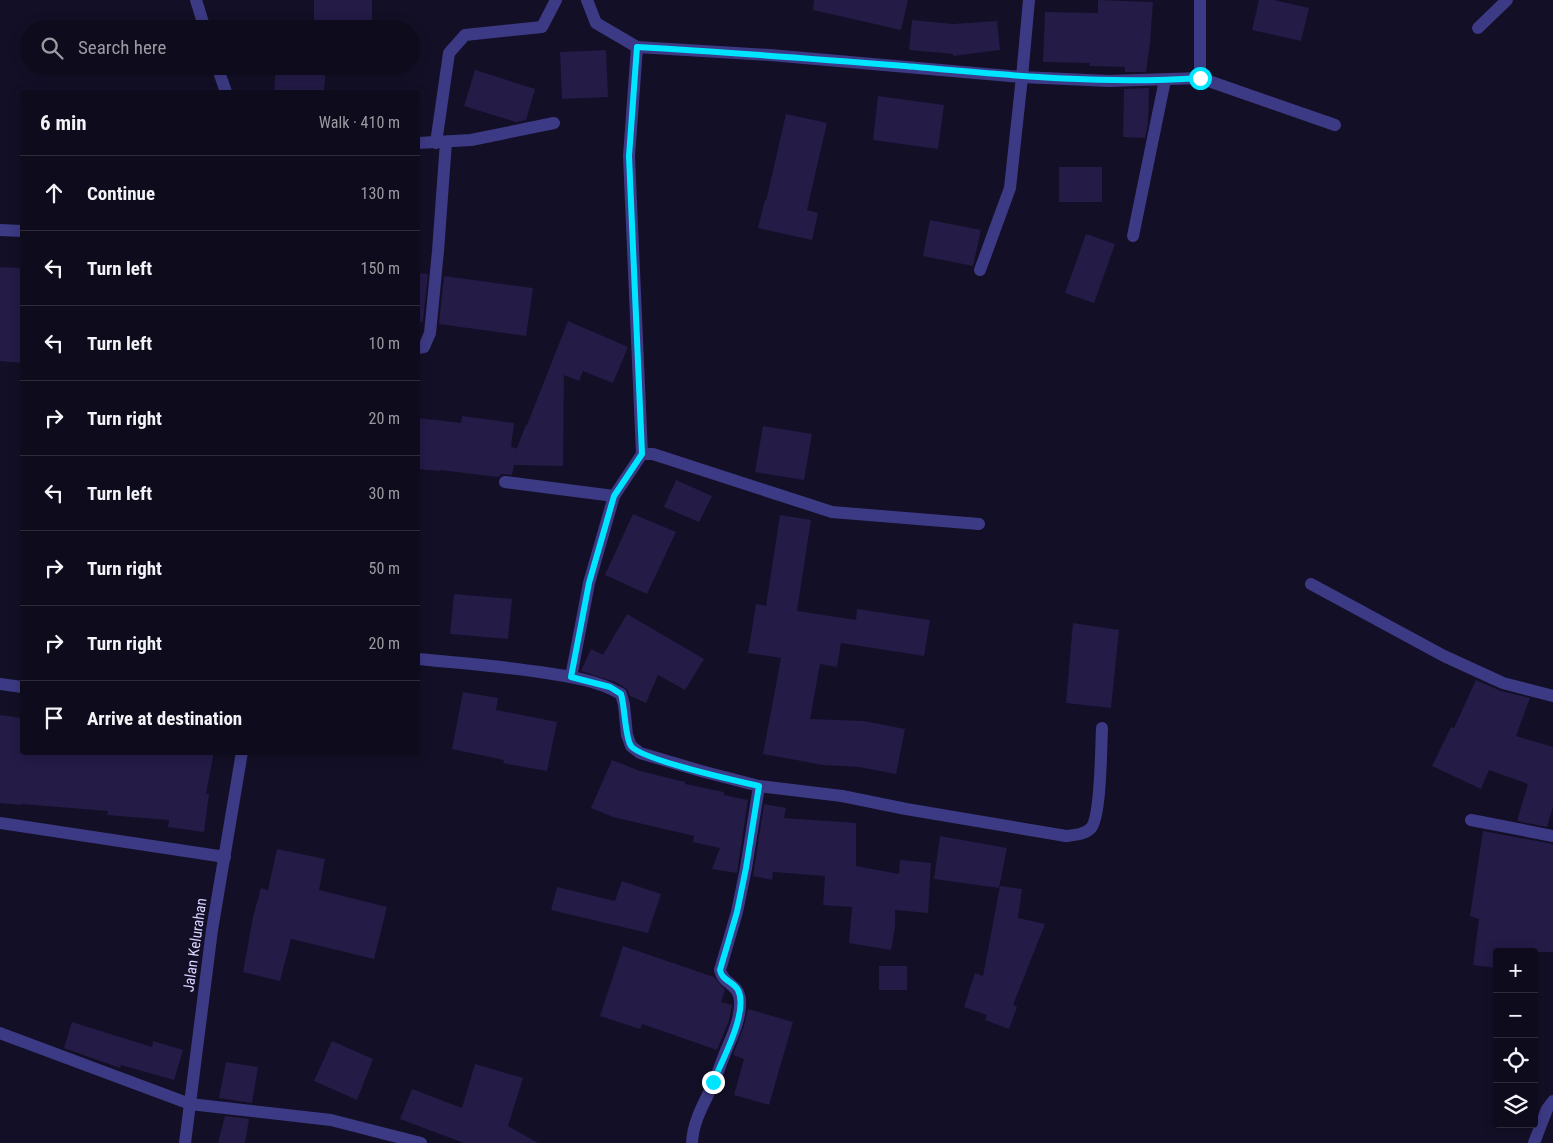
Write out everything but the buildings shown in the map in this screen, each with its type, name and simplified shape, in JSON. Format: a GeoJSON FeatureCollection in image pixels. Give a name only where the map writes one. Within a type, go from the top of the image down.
{"type":"FeatureCollection","features":[{"type":"Feature","properties":{"kind":"street"},"geometry":{"type":"LineString","coordinates":[[196,0],[202,20]]}},
{"type":"Feature","properties":{"kind":"street"},"geometry":{"type":"LineString","coordinates":[[420,348],[424,347],[430,333],[438,251],[441,142],[449,53],[465,34],[542,27],[556,0]]}},
{"type":"Feature","properties":{"kind":"street"},"geometry":{"type":"LineString","coordinates":[[587,0],[596,22],[637,47],[770,55],[1022,77],[1109,81],[1200,78],[1335,125]]}},
{"type":"Feature","properties":{"kind":"street"},"geometry":{"type":"LineString","coordinates":[[980,270],[1010,188],[1029,0]]}},
{"type":"Feature","properties":{"kind":"street"},"geometry":{"type":"LineString","coordinates":[[1200,0],[1200,78]]}},
{"type":"Feature","properties":{"kind":"street"},"geometry":{"type":"LineString","coordinates":[[1478,28],[1507,0]]}},
{"type":"Feature","properties":{"kind":"street"},"geometry":{"type":"LineString","coordinates":[[571,677],[589,583],[614,496],[642,454],[629,156],[637,47]]}},
{"type":"Feature","properties":{"kind":"street"},"geometry":{"type":"LineString","coordinates":[[221,75],[225,90]]}},
{"type":"Feature","properties":{"kind":"street"},"geometry":{"type":"LineString","coordinates":[[1133,236],[1164,80]]}},
{"type":"Feature","properties":{"kind":"street"},"geometry":{"type":"LineString","coordinates":[[420,143],[471,140],[554,123]]}},
{"type":"Feature","properties":{"kind":"street"},"geometry":{"type":"LineString","coordinates":[[0,230],[20,231]]}},
{"type":"Feature","properties":{"kind":"street"},"geometry":{"type":"LineString","coordinates":[[642,454],[653,454],[832,512],[979,524]]}},
{"type":"Feature","properties":{"kind":"street"},"geometry":{"type":"LineString","coordinates":[[505,482],[614,496]]}},
{"type":"Feature","properties":{"kind":"street"},"geometry":{"type":"LineString","coordinates":[[1311,584],[1444,656],[1503,683],[1553,696]]}},
{"type":"Feature","properties":{"kind":"street"},"geometry":{"type":"LineString","coordinates":[[420,659],[509,668],[571,677],[610,687],[621,694],[624,704],[627,735],[631,746],[640,753],[701,772],[759,786],[842,796],[906,809],[1066,836],[1078,835],[1086,831],[1095,822],[1102,728]]}},
{"type":"Feature","properties":{"kind":"street"},"geometry":{"type":"LineString","coordinates":[[0,684],[20,686]]}},
{"type":"Feature","properties":{"kind":"street","name":"Jalan Kelurahan"},"geometry":{"type":"LineString","coordinates":[[185,1143],[212,930],[242,755]]}},
{"type":"Feature","properties":{"kind":"street"},"geometry":{"type":"LineString","coordinates":[[692,1143],[694,1126],[699,1111],[734,1034],[738,1017],[740,1002],[737,989],[724,978],[720,970],[737,912],[759,786]]}},
{"type":"Feature","properties":{"kind":"street"},"geometry":{"type":"LineString","coordinates":[[1471,820],[1553,836]]}},
{"type":"Feature","properties":{"kind":"street"},"geometry":{"type":"LineString","coordinates":[[0,823],[225,857]]}},
{"type":"Feature","properties":{"kind":"street"},"geometry":{"type":"LineString","coordinates":[[0,1033],[190,1104],[331,1120],[421,1143]]}},
{"type":"Feature","properties":{"kind":"street"},"geometry":{"type":"LineString","coordinates":[[1534,1143],[1547,1109],[1553,1101]]}},
{"type":"Feature","properties":{"kind":"route"},"geometry":{"type":"LineString","coordinates":[[713,1082],[734,1034],[740,1008],[737,989],[724,978],[720,970],[737,912],[759,786],[701,772],[640,753],[631,746],[627,735],[624,704],[621,694],[610,687],[571,677],[589,583],[614,496],[642,454],[629,156],[637,47],[770,55],[1022,77],[1109,81],[1200,78]]}}]}
